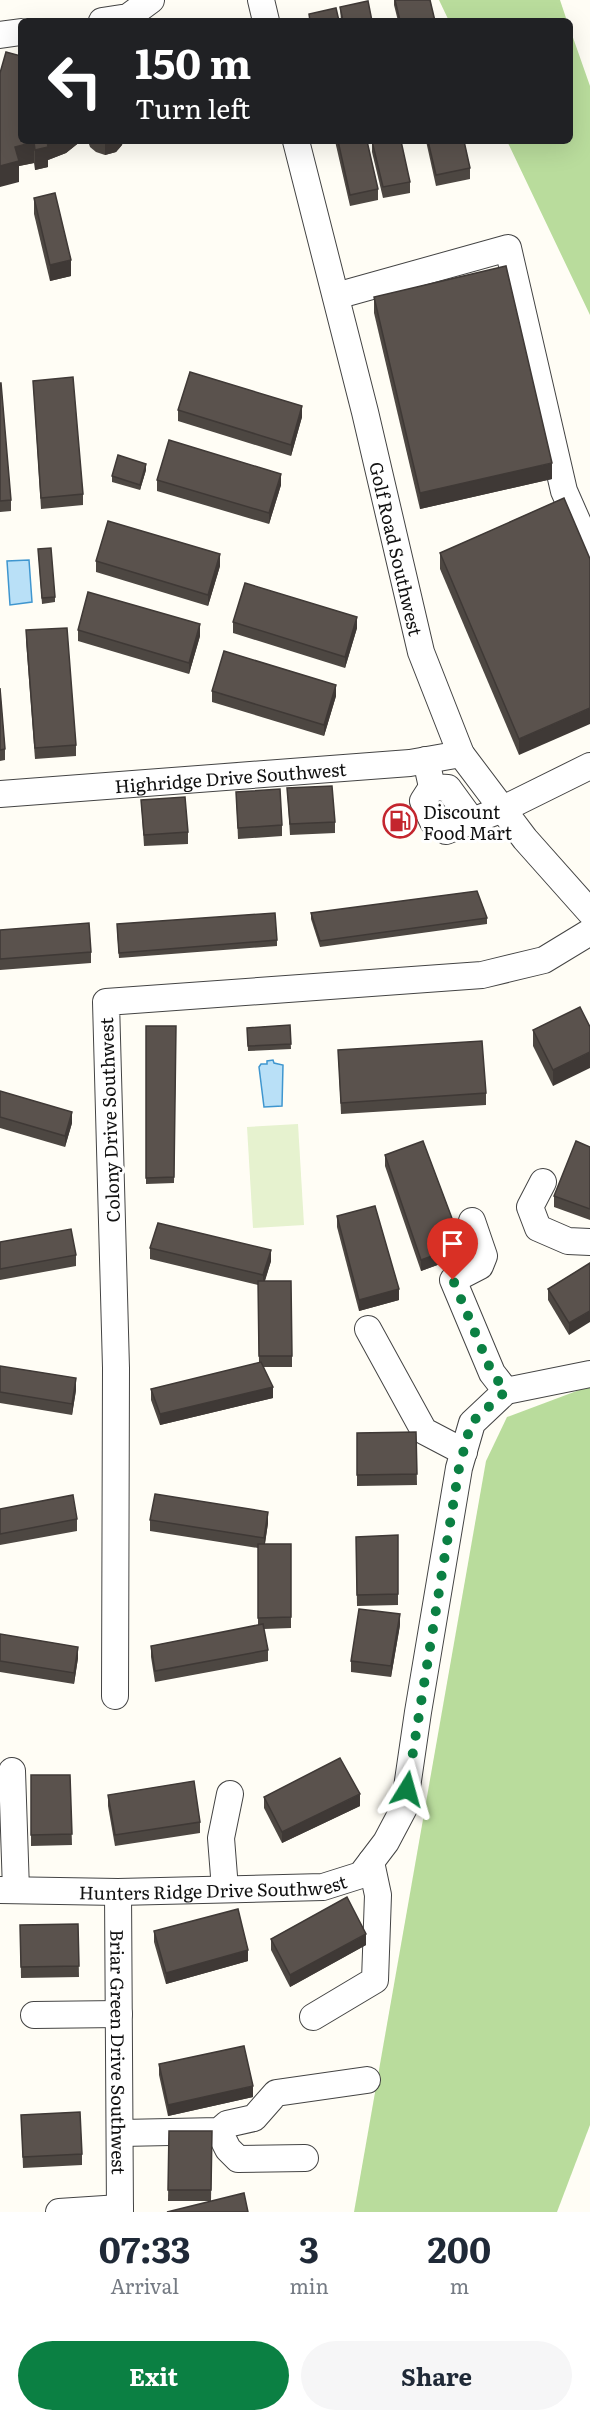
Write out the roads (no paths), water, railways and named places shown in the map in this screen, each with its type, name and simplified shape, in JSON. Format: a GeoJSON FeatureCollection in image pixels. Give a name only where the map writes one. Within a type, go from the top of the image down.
{"type":"FeatureCollection","features":[{"type":"Feature","properties":{"kind":"street"},"geometry":{"type":"LineString","coordinates":[[128,18],[151,0]]}},
{"type":"Feature","properties":{"kind":"street"},"geometry":{"type":"LineString","coordinates":[[261,0],[265,18]]}},
{"type":"Feature","properties":{"kind":"street"},"geometry":{"type":"LineString","coordinates":[[0,35],[18,32]]}},
{"type":"Feature","properties":{"kind":"street","name":"Golf Road Southwest"},"geometry":{"type":"LineString","coordinates":[[297,144],[336,296],[421,652],[461,754],[525,839],[590,912]]}},
{"type":"Feature","properties":{"kind":"street"},"geometry":{"type":"LineString","coordinates":[[336,296],[508,248],[564,491],[590,550]]}},
{"type":"Feature","properties":{"kind":"street","name":"Highridge Drive Southwest"},"geometry":{"type":"LineString","coordinates":[[0,794],[410,763],[461,754]]}},
{"type":"Feature","properties":{"kind":"street"},"geometry":{"type":"LineString","coordinates":[[426,760],[432,787],[448,788],[472,821],[503,809],[590,765]]}},
{"type":"Feature","properties":{"kind":"street","name":"Colony Drive Southwest"},"geometry":{"type":"LineString","coordinates":[[115,1696],[116,1368],[106,1002],[482,975],[544,960],[590,932]]}},
{"type":"Feature","properties":{"kind":"street"},"geometry":{"type":"LineString","coordinates":[[543,1182],[530,1207],[538,1228],[568,1240],[590,1242]]}},
{"type":"Feature","properties":{"kind":"street"},"geometry":{"type":"LineString","coordinates":[[472,1221],[484,1256],[480,1266],[453,1280],[492,1373],[506,1391],[590,1374]]}},
{"type":"Feature","properties":{"kind":"street"},"geometry":{"type":"LineString","coordinates":[[368,1329],[424,1431],[464,1452]]}},
{"type":"Feature","properties":{"kind":"street","name":"Hunters Ridge Drive Southwest"},"geometry":{"type":"LineString","coordinates":[[8,1890],[118,1892],[322,1887],[362,1875],[386,1842],[404,1808],[418,1712],[471,1423],[506,1391]]}},
{"type":"Feature","properties":{"kind":"street"},"geometry":{"type":"LineString","coordinates":[[8,1890],[12,1771]]}},
{"type":"Feature","properties":{"kind":"street"},"geometry":{"type":"LineString","coordinates":[[225,1889],[221,1838],[230,1794]]}},
{"type":"Feature","properties":{"kind":"street"},"geometry":{"type":"LineString","coordinates":[[313,2017],[375,1980],[378,1895],[371,1862]]}},
{"type":"Feature","properties":{"kind":"street","name":"Briar Green Drive Southwest"},"geometry":{"type":"LineString","coordinates":[[118,1892],[120,2210]]}},
{"type":"Feature","properties":{"kind":"street"},"geometry":{"type":"LineString","coordinates":[[34,2015],[119,2014]]}},
{"type":"Feature","properties":{"kind":"street"},"geometry":{"type":"LineString","coordinates":[[121,2133],[219,2131],[227,2124],[254,2118],[276,2093],[367,2080]]}},
{"type":"Feature","properties":{"kind":"street"},"geometry":{"type":"LineString","coordinates":[[219,2131],[228,2149],[238,2159],[305,2158]]}},
{"type":"Feature","properties":{"kind":"street"},"geometry":{"type":"LineString","coordinates":[[59,2212],[120,2210]]}},
{"type":"Feature","properties":{"kind":"water"},"geometry":{"type":"Polygon","coordinates":[[[29,560],[32,602],[10,605],[7,561],[29,560]]]}},
{"type":"Feature","properties":{"kind":"water"},"geometry":{"type":"Polygon","coordinates":[[[273,1060],[274,1063],[283,1065],[282,1106],[264,1107],[259,1067],[273,1060]]]}},
{"type":"Feature","properties":{"kind":"place","name":"Discount Food Mart"},"geometry":{"type":"Point","coordinates":[400,821]}}]}
